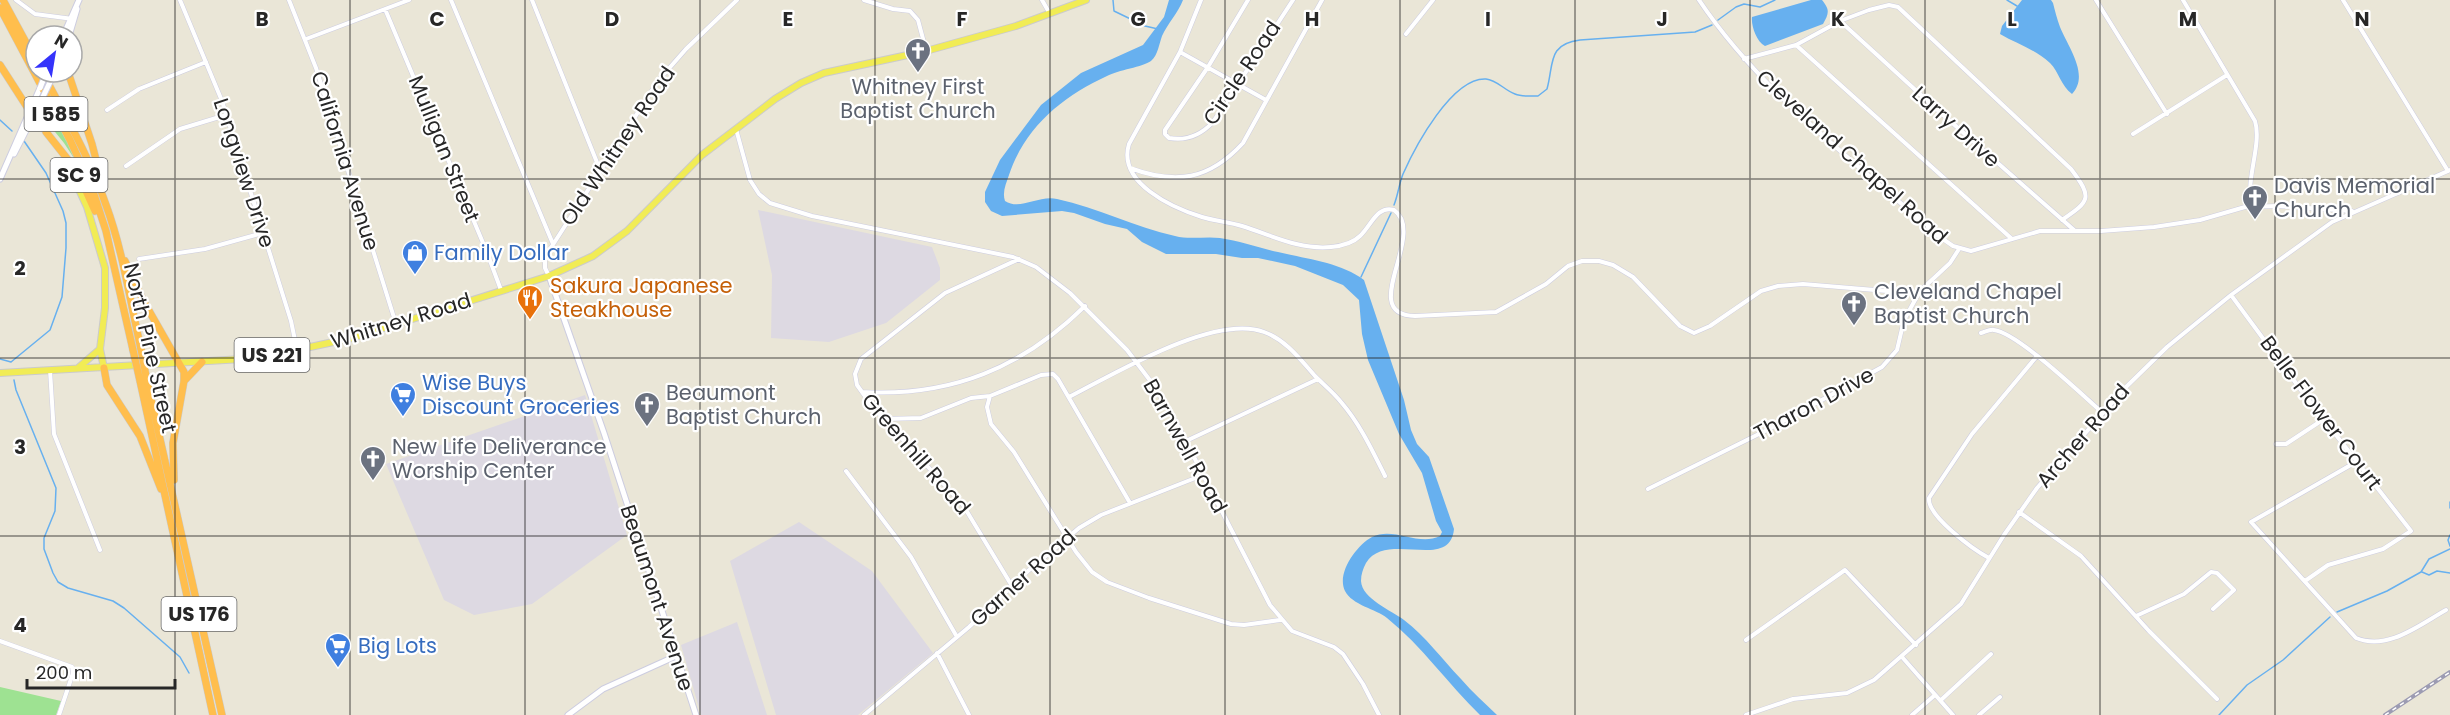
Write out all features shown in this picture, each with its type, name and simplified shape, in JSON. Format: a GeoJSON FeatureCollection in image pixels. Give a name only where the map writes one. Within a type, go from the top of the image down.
{"type":"FeatureCollection","features":[{"type":"Feature","properties":{"kind":"highway"},"geometry":{"type":"LineString","coordinates":[[3,0],[24,39]]}},
{"type":"Feature","properties":{"kind":"highway","name":"North Pine Street"},"geometry":{"type":"LineString","coordinates":[[0,8],[82,163],[103,223],[137,349]]}},
{"type":"Feature","properties":{"kind":"highway"},"geometry":{"type":"LineString","coordinates":[[0,66],[31,113]]}},
{"type":"Feature","properties":{"kind":"highway","name":"North Pine Street"},"geometry":{"type":"LineString","coordinates":[[48,84],[79,142],[106,204],[119,249],[169,514],[213,715]]}},
{"type":"Feature","properties":{"kind":"highway","name":"SC 9"},"geometry":{"type":"LineString","coordinates":[[71,84],[96,155],[106,204]]}},
{"type":"Feature","properties":{"kind":"highway","name":"SC 9"},"geometry":{"type":"LineString","coordinates":[[45,130],[77,171],[103,223]]}},
{"type":"Feature","properties":{"kind":"highway"},"geometry":{"type":"LineString","coordinates":[[119,249],[144,302],[184,372],[173,443],[172,468],[177,512]]}},
{"type":"Feature","properties":{"kind":"highway"},"geometry":{"type":"LineString","coordinates":[[184,381],[202,362]]}},
{"type":"Feature","properties":{"kind":"highway"},"geometry":{"type":"LineString","coordinates":[[104,368],[107,385],[147,450],[169,514]]}},
{"type":"Feature","properties":{"kind":"highway","name":"North Pine Street"},"geometry":{"type":"LineString","coordinates":[[144,381],[177,512],[222,715]]}},
{"type":"Feature","properties":{"kind":"main road","name":"US 221"},"geometry":{"type":"LineString","coordinates":[[549,276],[593,256],[627,231],[702,155],[775,99],[811,78],[839,69],[926,51],[1050,15],[1086,0]]}},
{"type":"Feature","properties":{"kind":"main road"},"geometry":{"type":"LineString","coordinates":[[45,130],[74,176],[101,254],[106,281],[100,349],[104,368]]}},
{"type":"Feature","properties":{"kind":"main road","name":"Whitney Road"},"geometry":{"type":"LineString","coordinates":[[0,374],[259,358],[337,342],[549,276]]}},
{"type":"Feature","properties":{"kind":"main road"},"geometry":{"type":"LineString","coordinates":[[76,369],[91,359],[100,349]]}},
{"type":"Feature","properties":{"kind":"street"},"geometry":{"type":"LineString","coordinates":[[16,0],[34,14],[72,19]]}},
{"type":"Feature","properties":{"kind":"street"},"geometry":{"type":"LineString","coordinates":[[69,24],[79,0]]}},
{"type":"Feature","properties":{"kind":"street","name":"Longview Drive"},"geometry":{"type":"LineString","coordinates":[[180,0],[226,115],[291,321],[297,350]]}},
{"type":"Feature","properties":{"kind":"street","name":"California Avenue"},"geometry":{"type":"LineString","coordinates":[[289,0],[306,39],[396,324]]}},
{"type":"Feature","properties":{"kind":"street"},"geometry":{"type":"LineString","coordinates":[[306,39],[409,0]]}},
{"type":"Feature","properties":{"kind":"street"},"geometry":{"type":"LineString","coordinates":[[450,0],[553,244]]}},
{"type":"Feature","properties":{"kind":"street"},"geometry":{"type":"LineString","coordinates":[[532,0],[600,171]]}},
{"type":"Feature","properties":{"kind":"street","name":"Old Whitney Road"},"geometry":{"type":"LineString","coordinates":[[549,276],[545,268],[545,257],[667,70],[737,0]]}},
{"type":"Feature","properties":{"kind":"street"},"geometry":{"type":"LineString","coordinates":[[864,0],[893,9],[910,11],[918,20],[926,51]]}},
{"type":"Feature","properties":{"kind":"street"},"geometry":{"type":"LineString","coordinates":[[1042,0],[1050,15]]}},
{"type":"Feature","properties":{"kind":"street"},"geometry":{"type":"LineString","coordinates":[[1201,0],[1180,52],[1129,144],[1126,153],[1130,168],[1147,188],[1186,211],[1305,245],[1328,247],[1354,241],[1380,213],[1386,209],[1394,210],[1401,218],[1404,241],[1390,300],[1395,310],[1408,316],[1496,312],[1546,284],[1568,266],[1591,261],[1605,262],[1633,277],[1680,326],[1694,333],[1710,326],[1761,291],[1778,286],[1803,284],[1911,293],[1920,291]]}},
{"type":"Feature","properties":{"kind":"street","name":"Circle Road"},"geometry":{"type":"LineString","coordinates":[[1248,0],[1208,68],[1166,130],[1165,134],[1169,138],[1186,138],[1207,127],[1293,0]]}},
{"type":"Feature","properties":{"kind":"street"},"geometry":{"type":"LineString","coordinates":[[1130,168],[1172,179],[1184,178],[1206,171],[1226,159],[1243,143],[1322,0]]}},
{"type":"Feature","properties":{"kind":"street"},"geometry":{"type":"LineString","coordinates":[[1406,34],[1433,0]]}},
{"type":"Feature","properties":{"kind":"street","name":"Cleveland Chapel Road"},"geometry":{"type":"LineString","coordinates":[[1699,0],[1744,59],[1788,104],[1937,236],[1959,249],[1976,250],[2040,231],[2121,230],[2176,224],[2200,220],[2232,209],[2255,206],[2355,212]]}},
{"type":"Feature","properties":{"kind":"street"},"geometry":{"type":"LineString","coordinates":[[2096,0],[2167,114]]}},
{"type":"Feature","properties":{"kind":"street"},"geometry":{"type":"LineString","coordinates":[[2183,0],[2257,127],[2258,140],[2250,196],[2255,206]]}},
{"type":"Feature","properties":{"kind":"street"},"geometry":{"type":"LineString","coordinates":[[2343,0],[2449,171]]}},
{"type":"Feature","properties":{"kind":"street"},"geometry":{"type":"LineString","coordinates":[[1744,59],[1797,45],[1840,21],[1885,6],[1894,6],[2041,138],[2076,175],[2085,192],[2086,200],[2083,205],[2062,220]]}},
{"type":"Feature","properties":{"kind":"street","name":"Mulligan Street"},"geometry":{"type":"LineString","coordinates":[[385,9],[501,290]]}},
{"type":"Feature","properties":{"kind":"street"},"geometry":{"type":"LineString","coordinates":[[71,24],[72,19]]}},
{"type":"Feature","properties":{"kind":"street","name":"Larry Drive"},"geometry":{"type":"LineString","coordinates":[[1840,21],[2074,231]]}},
{"type":"Feature","properties":{"kind":"street"},"geometry":{"type":"LineString","coordinates":[[1797,45],[2012,239]]}},
{"type":"Feature","properties":{"kind":"street"},"geometry":{"type":"LineString","coordinates":[[1180,52],[1266,100]]}},
{"type":"Feature","properties":{"kind":"street"},"geometry":{"type":"LineString","coordinates":[[107,110],[139,89],[206,62]]}},
{"type":"Feature","properties":{"kind":"street"},"geometry":{"type":"LineString","coordinates":[[2133,134],[2227,75]]}},
{"type":"Feature","properties":{"kind":"street"},"geometry":{"type":"LineString","coordinates":[[5,168],[27,131],[35,97],[42,84]]}},
{"type":"Feature","properties":{"kind":"street"},"geometry":{"type":"LineString","coordinates":[[0,179],[31,113],[40,103],[49,84]]}},
{"type":"Feature","properties":{"kind":"street","name":"SC 9"},"geometry":{"type":"LineString","coordinates":[[31,113],[45,130]]}},
{"type":"Feature","properties":{"kind":"street"},"geometry":{"type":"LineString","coordinates":[[126,166],[180,129],[226,115]]}},
{"type":"Feature","properties":{"kind":"street","name":"Barnwell Road"},"geometry":{"type":"LineString","coordinates":[[735,129],[750,180],[759,194],[770,203],[812,216],[972,246],[1020,259],[1051,278],[1085,306],[1137,363],[1163,401],[1265,597],[1281,620],[1299,634],[1334,647],[1343,654],[1363,684],[1379,715]]}},
{"type":"Feature","properties":{"kind":"street"},"geometry":{"type":"LineString","coordinates":[[27,131],[45,130]]}},
{"type":"Feature","properties":{"kind":"street","name":"Archer Road"},"geometry":{"type":"LineString","coordinates":[[1748,715],[1793,699],[1857,690],[1875,680],[1961,604],[2019,512],[2047,475],[2167,347],[2231,295],[2332,222],[2449,171]]}},
{"type":"Feature","properties":{"kind":"street"},"geometry":{"type":"LineString","coordinates":[[139,259],[205,249],[263,233]]}},
{"type":"Feature","properties":{"kind":"street","name":"Tharon Drive"},"geometry":{"type":"LineString","coordinates":[[1648,489],[1875,373],[1889,361],[1897,350],[1904,320],[1920,291],[1950,263],[1959,249]]}},
{"type":"Feature","properties":{"kind":"street","name":"Greenhill Road"},"geometry":{"type":"LineString","coordinates":[[1012,586],[963,505],[861,392],[856,382],[856,368],[870,352],[945,293],[1020,259]]}},
{"type":"Feature","properties":{"kind":"street","name":"Beaumont Avenue"},"geometry":{"type":"LineString","coordinates":[[549,276],[604,433],[696,715]]}},
{"type":"Feature","properties":{"kind":"street","name":"Belle Flower Court"},"geometry":{"type":"LineString","coordinates":[[2231,295],[2356,462],[2411,531],[2383,549],[2328,565],[2305,581]]}},
{"type":"Feature","properties":{"kind":"street"},"geometry":{"type":"LineString","coordinates":[[861,392],[920,391],[976,378],[1029,352],[1060,330],[1085,306]]}},
{"type":"Feature","properties":{"kind":"street"},"geometry":{"type":"LineString","coordinates":[[1069,397],[1137,363],[1206,334],[1244,327],[1262,331],[1279,339],[1353,417],[1385,476]]}},
{"type":"Feature","properties":{"kind":"street"},"geometry":{"type":"LineString","coordinates":[[1981,333],[1993,330],[2009,336],[2037,356],[2103,413]]}},
{"type":"Feature","properties":{"kind":"street"},"geometry":{"type":"LineString","coordinates":[[1989,558],[1963,541],[1939,517],[1929,506],[1929,498],[1972,434],[2037,356]]}},
{"type":"Feature","properties":{"kind":"street"},"geometry":{"type":"LineString","coordinates":[[50,370],[54,434],[100,550]]}},
{"type":"Feature","properties":{"kind":"street"},"geometry":{"type":"LineString","coordinates":[[884,419],[921,418],[971,398],[990,396],[1050,373],[1056,376],[1069,397],[1130,503]]}},
{"type":"Feature","properties":{"kind":"street"},"geometry":{"type":"LineString","coordinates":[[1185,441],[1318,379]]}},
{"type":"Feature","properties":{"kind":"street"},"geometry":{"type":"LineString","coordinates":[[990,396],[987,407],[991,424],[1014,452],[1080,560],[1092,573],[1123,589],[1190,612],[1235,624],[1281,620]]}},
{"type":"Feature","properties":{"kind":"street"},"geometry":{"type":"LineString","coordinates":[[2276,444],[2286,444],[2324,419]]}},
{"type":"Feature","properties":{"kind":"street"},"geometry":{"type":"LineString","coordinates":[[2356,462],[2251,522],[2349,632],[2368,642],[2381,643],[2394,639],[2446,610]]}},
{"type":"Feature","properties":{"kind":"street"},"geometry":{"type":"LineString","coordinates":[[846,471],[911,557],[957,637]]}},
{"type":"Feature","properties":{"kind":"street","name":"Garner Road"},"geometry":{"type":"LineString","coordinates":[[864,715],[957,637],[1067,537],[1101,515],[1203,475]]}},
{"type":"Feature","properties":{"kind":"street"},"geometry":{"type":"LineString","coordinates":[[2019,512],[2075,550],[2217,699]]}},
{"type":"Feature","properties":{"kind":"street"},"geometry":{"type":"LineString","coordinates":[[1746,640],[1843,570],[1848,571],[1916,645]]}},
{"type":"Feature","properties":{"kind":"street"},"geometry":{"type":"LineString","coordinates":[[2136,616],[2184,594],[2211,572],[2217,573],[2234,590],[2213,609]]}},
{"type":"Feature","properties":{"kind":"street"},"geometry":{"type":"LineString","coordinates":[[0,641],[72,668],[73,673],[59,715]]}},
{"type":"Feature","properties":{"kind":"street"},"geometry":{"type":"LineString","coordinates":[[937,653],[969,715]]}},
{"type":"Feature","properties":{"kind":"street"},"geometry":{"type":"LineString","coordinates":[[1941,700],[1991,654]]}},
{"type":"Feature","properties":{"kind":"street"},"geometry":{"type":"LineString","coordinates":[[568,715],[603,689],[676,656]]}},
{"type":"Feature","properties":{"kind":"street"},"geometry":{"type":"LineString","coordinates":[[1902,657],[1953,715]]}},
{"type":"Feature","properties":{"kind":"street"},"geometry":{"type":"LineString","coordinates":[[1912,715],[1935,694]]}},
{"type":"Feature","properties":{"kind":"street"},"geometry":{"type":"LineString","coordinates":[[1979,715],[2000,697]]}},
{"type":"Feature","properties":{"kind":"shaded area"},"geometry":{"type":"Polygon","coordinates":[[[758,210],[932,247],[940,268],[940,280],[886,323],[829,342],[771,338],[772,275],[758,210]]]}},
{"type":"Feature","properties":{"kind":"shaded area"},"geometry":{"type":"Polygon","coordinates":[[[585,395],[627,535],[532,604],[474,615],[444,600],[386,464],[585,395]]]}},
{"type":"Feature","properties":{"kind":"shaded area"},"geometry":{"type":"Polygon","coordinates":[[[799,522],[872,571],[933,653],[858,715],[776,715],[730,561],[799,522]]]}},
{"type":"Feature","properties":{"kind":"shaded area"},"geometry":{"type":"Polygon","coordinates":[[[737,622],[767,715],[701,715],[681,645],[737,622]]]}},
{"type":"Feature","properties":{"kind":"green space"},"geometry":{"type":"Polygon","coordinates":[[[46,96],[85,175],[64,143],[39,112],[46,96]]]}},
{"type":"Feature","properties":{"kind":"green space"},"geometry":{"type":"Polygon","coordinates":[[[0,687],[61,701],[56,715],[0,715],[0,687]]]}},
{"type":"Feature","properties":{"kind":"water"},"geometry":{"type":"Polygon","coordinates":[[[1169,0],[1183,0],[1162,36],[1153,59],[1091,84],[1061,103],[1048,115],[1035,128],[1016,158],[1005,188],[1005,201],[1011,204],[1023,204],[1043,199],[1057,199],[1175,236],[1227,239],[1322,262],[1344,269],[1364,280],[1404,400],[1411,430],[1417,444],[1429,457],[1454,529],[1450,541],[1441,548],[1388,550],[1375,554],[1366,563],[1361,581],[1366,593],[1372,599],[1404,620],[1420,634],[1497,715],[1480,715],[1400,629],[1387,618],[1353,600],[1345,591],[1343,576],[1350,560],[1360,546],[1372,537],[1389,534],[1432,539],[1440,536],[1442,532],[1436,521],[1422,473],[1399,434],[1368,360],[1362,334],[1359,300],[1343,285],[1295,266],[1258,258],[1216,254],[1166,254],[1142,242],[1127,229],[1074,213],[1062,211],[1002,216],[991,211],[985,202],[985,192],[1000,160],[1041,105],[1081,73],[1143,45],[1164,17],[1169,0]]]}},
{"type":"Feature","properties":{"kind":"water"},"geometry":{"type":"Polygon","coordinates":[[[1811,0],[1822,0],[1826,6],[1827,14],[1823,24],[1765,46],[1759,40],[1753,28],[1752,17],[1811,0]]]}},
{"type":"Feature","properties":{"kind":"water"},"geometry":{"type":"Polygon","coordinates":[[[2022,0],[2051,0],[2053,3],[2060,27],[2078,70],[2077,86],[2072,94],[2044,58],[2000,34],[2002,26],[2022,0]]]}},
{"type":"Feature","properties":{"kind":"waterway"},"geometry":{"type":"LineString","coordinates":[[1113,0],[1114,11],[1145,26],[1158,29]]}},
{"type":"Feature","properties":{"kind":"waterway"},"geometry":{"type":"LineString","coordinates":[[1718,20],[1744,4],[1760,7],[1775,0]]}},
{"type":"Feature","properties":{"kind":"waterway"},"geometry":{"type":"LineString","coordinates":[[2007,0],[2017,6]]}},
{"type":"Feature","properties":{"kind":"waterway"},"geometry":{"type":"LineString","coordinates":[[1394,205],[1403,174],[1416,147],[1448,101],[1460,89],[1473,81],[1486,79],[1518,95],[1538,96],[1547,89],[1557,51],[1569,42],[1695,32],[1712,25]]}},
{"type":"Feature","properties":{"kind":"waterway"},"geometry":{"type":"LineString","coordinates":[[0,120],[12,131]]}},
{"type":"Feature","properties":{"kind":"waterway"},"geometry":{"type":"LineString","coordinates":[[11,362],[50,330],[62,297],[66,248],[66,223],[63,211],[46,173],[24,141]]}},
{"type":"Feature","properties":{"kind":"waterway"},"geometry":{"type":"LineString","coordinates":[[1361,277],[1391,213]]}},
{"type":"Feature","properties":{"kind":"waterway"},"geometry":{"type":"LineString","coordinates":[[0,359],[11,362]]}},
{"type":"Feature","properties":{"kind":"waterway"},"geometry":{"type":"LineString","coordinates":[[14,380],[56,488],[55,511],[44,538],[44,549],[58,582],[68,588],[113,601],[124,608],[180,657],[189,673]]}},
{"type":"Feature","properties":{"kind":"waterway"},"geometry":{"type":"LineString","coordinates":[[2450,502],[2450,508]]}},
{"type":"Feature","properties":{"kind":"waterway"},"geometry":{"type":"LineString","coordinates":[[2450,535],[2448,540],[2450,546]]}},
{"type":"Feature","properties":{"kind":"waterway"},"geometry":{"type":"LineString","coordinates":[[2337,612],[2387,591],[2421,572],[2429,559],[2450,549]]}},
{"type":"Feature","properties":{"kind":"waterway"},"geometry":{"type":"LineString","coordinates":[[2422,572],[2429,575],[2437,571],[2450,573]]}},
{"type":"Feature","properties":{"kind":"waterway"},"geometry":{"type":"LineString","coordinates":[[2219,715],[2247,685],[2283,660],[2330,617]]}},
{"type":"Feature","properties":{"kind":"railway"},"geometry":{"type":"LineString","coordinates":[[2385,715],[2450,672]]}},
{"type":"Feature","properties":{"kind":"place","name":"Whitney First Baptist Church"},"geometry":{"type":"Point","coordinates":[918,74]}},
{"type":"Feature","properties":{"kind":"place","name":"Davis Memorial Church"},"geometry":{"type":"Point","coordinates":[2255,221]}},
{"type":"Feature","properties":{"kind":"place","name":"Family Dollar"},"geometry":{"type":"Point","coordinates":[415,276]}},
{"type":"Feature","properties":{"kind":"place","name":"Sakura Japanese Steakhouse"},"geometry":{"type":"Point","coordinates":[530,321]}},
{"type":"Feature","properties":{"kind":"place","name":"Cleveland Chapel Baptist Church"},"geometry":{"type":"Point","coordinates":[1854,327]}},
{"type":"Feature","properties":{"kind":"place","name":"Wise Buys Discount Groceries"},"geometry":{"type":"Point","coordinates":[403,418]}},
{"type":"Feature","properties":{"kind":"place","name":"Beaumont Baptist Church"},"geometry":{"type":"Point","coordinates":[647,428]}},
{"type":"Feature","properties":{"kind":"place","name":"New Life Deliverance Worship Center"},"geometry":{"type":"Point","coordinates":[373,482]}},
{"type":"Feature","properties":{"kind":"place","name":"Big Lots"},"geometry":{"type":"Point","coordinates":[338,669]}}]}
